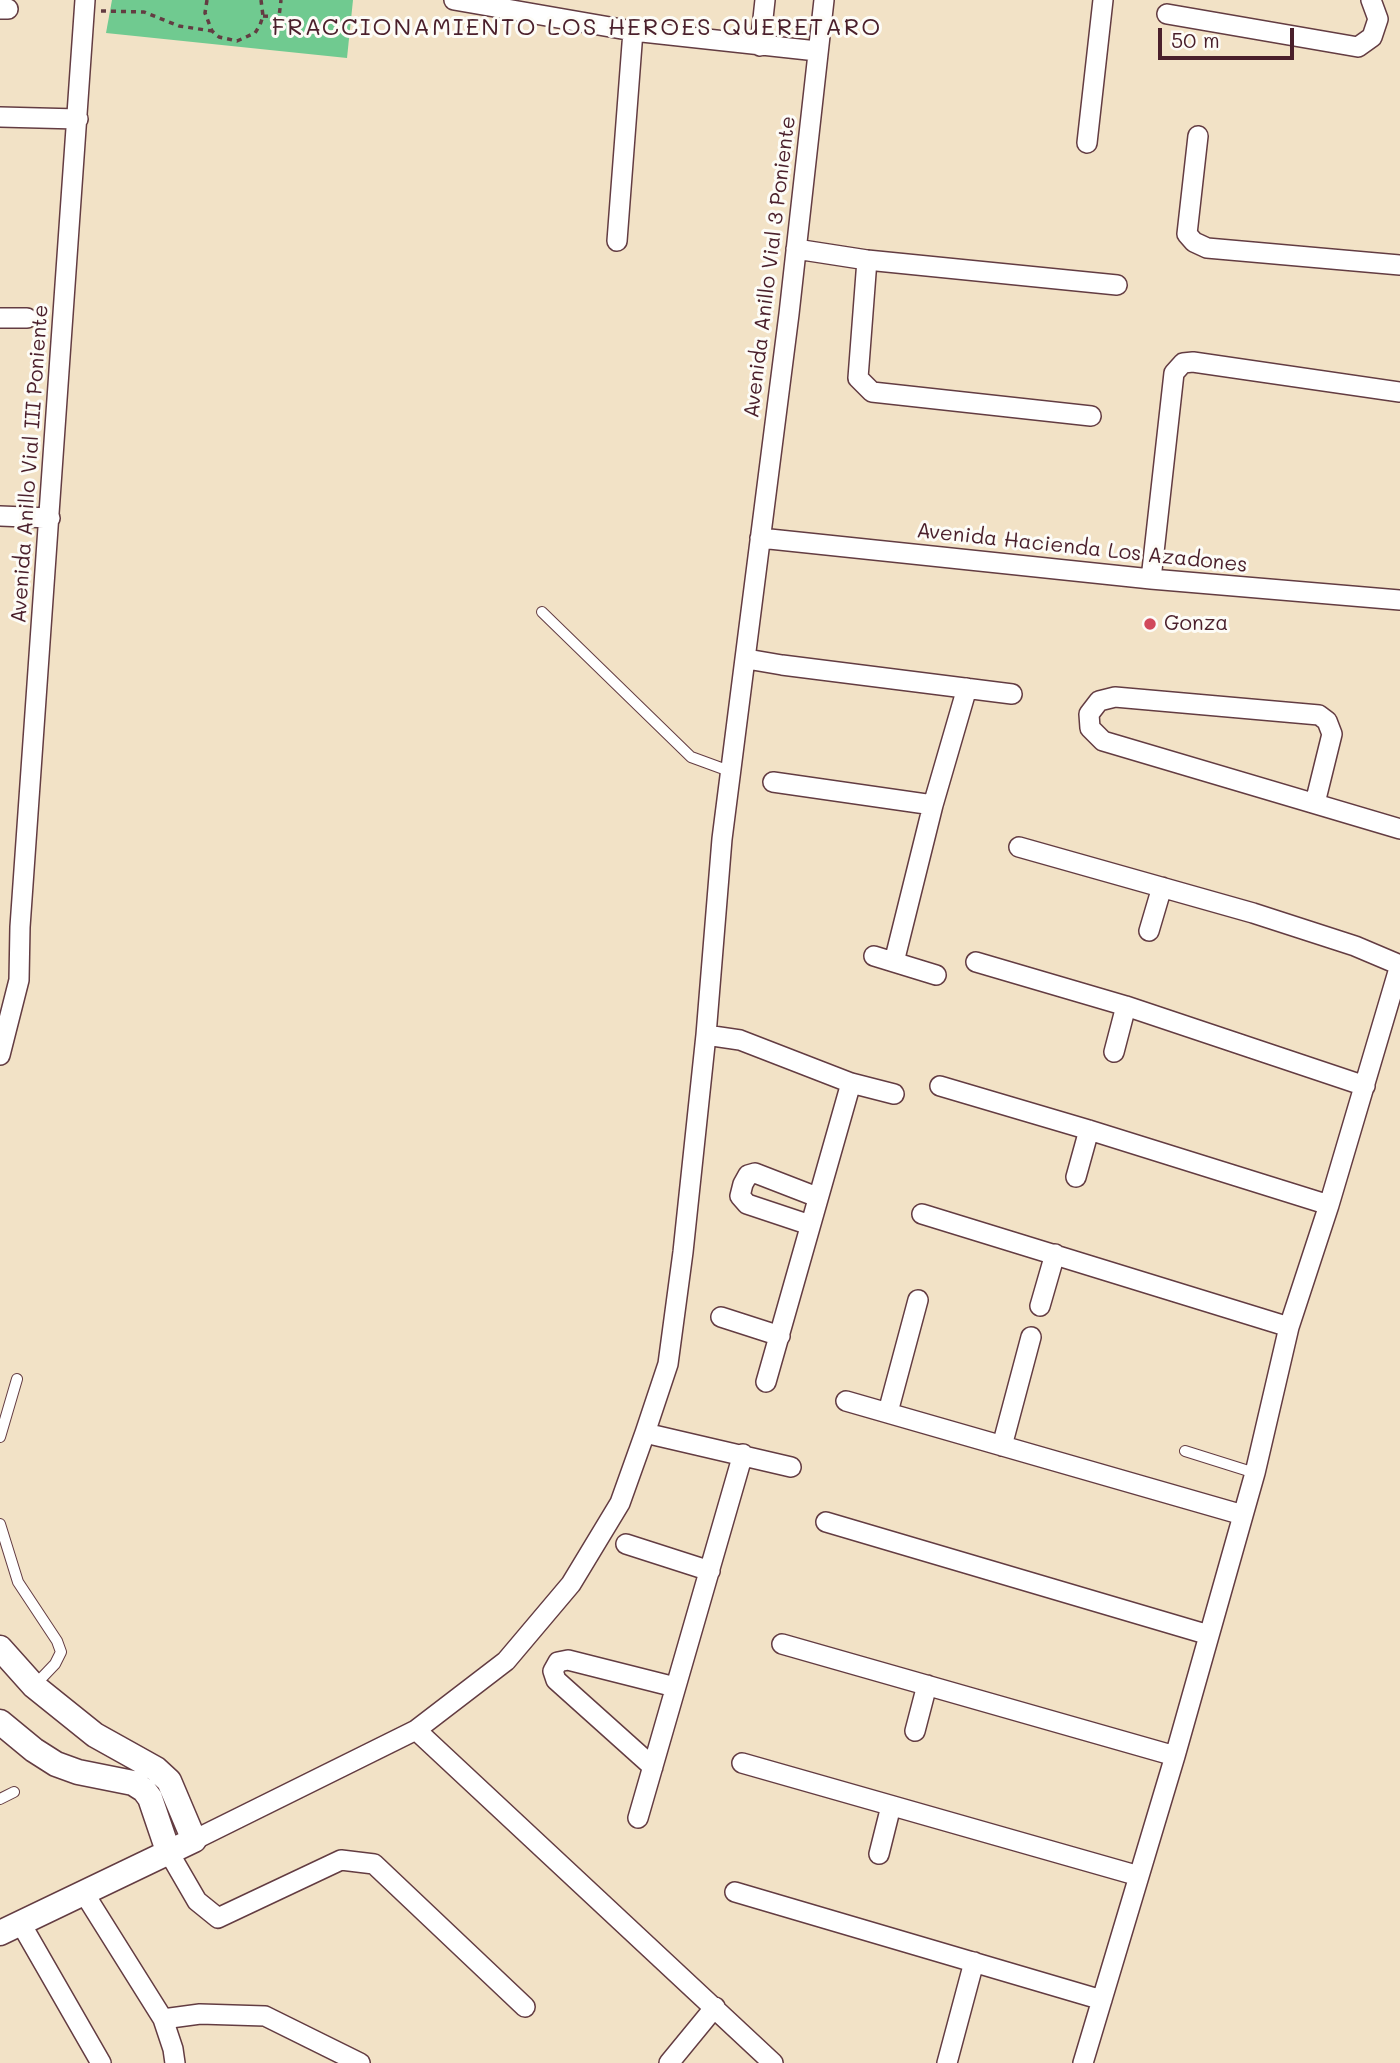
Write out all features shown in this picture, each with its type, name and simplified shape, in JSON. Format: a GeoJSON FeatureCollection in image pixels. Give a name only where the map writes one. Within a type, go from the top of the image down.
{"type":"FeatureCollection","features":[{"type":"Feature","properties":{"kind":"street"},"geometry":{"type":"LineString","coordinates":[[454,0],[633,31],[817,51]]}},
{"type":"Feature","properties":{"kind":"street"},"geometry":{"type":"LineString","coordinates":[[760,46],[765,0]]}},
{"type":"Feature","properties":{"kind":"street","name":"Avenida Anillo Vial 3 Poniente"},"geometry":{"type":"LineString","coordinates":[[194,1840],[416,1730],[506,1661],[571,1584],[620,1503],[645,1433],[667,1364],[683,1252],[706,1035],[722,839],[747,659],[824,0]]}},
{"type":"Feature","properties":{"kind":"street"},"geometry":{"type":"LineString","coordinates":[[1087,143],[1103,0]]}},
{"type":"Feature","properties":{"kind":"street"},"geometry":{"type":"LineString","coordinates":[[1167,15],[1358,47],[1372,37],[1378,19],[1371,0]]}},
{"type":"Feature","properties":{"kind":"street","name":"Avenida Anillo Vial III Poniente"},"geometry":{"type":"LineString","coordinates":[[0,1055],[19,980],[10,948],[50,518],[85,5]]}},
{"type":"Feature","properties":{"kind":"street"},"geometry":{"type":"LineString","coordinates":[[617,241],[633,31]]}},
{"type":"Feature","properties":{"kind":"street"},"geometry":{"type":"LineString","coordinates":[[0,117],[78,119]]}},
{"type":"Feature","properties":{"kind":"street"},"geometry":{"type":"LineString","coordinates":[[1198,136],[1187,234],[1194,242],[1207,248],[1400,265]]}},
{"type":"Feature","properties":{"kind":"street"},"geometry":{"type":"LineString","coordinates":[[796,249],[867,260],[1117,285]]}},
{"type":"Feature","properties":{"kind":"street"},"geometry":{"type":"LineString","coordinates":[[867,260],[858,378],[872,392],[1091,416]]}},
{"type":"Feature","properties":{"kind":"street"},"geometry":{"type":"LineString","coordinates":[[0,318],[27,318]]}},
{"type":"Feature","properties":{"kind":"street"},"geometry":{"type":"LineString","coordinates":[[1151,579],[1174,373],[1183,363],[1193,362],[1400,392]]}},
{"type":"Feature","properties":{"kind":"street"},"geometry":{"type":"LineString","coordinates":[[0,516],[50,518]]}},
{"type":"Feature","properties":{"kind":"street","name":"Avenida Hacienda Los Azadones"},"geometry":{"type":"LineString","coordinates":[[760,538],[1151,579],[1400,600]]}},
{"type":"Feature","properties":{"kind":"street"},"geometry":{"type":"LineString","coordinates":[[747,659],[1012,694]]}},
{"type":"Feature","properties":{"kind":"street"},"geometry":{"type":"LineString","coordinates":[[894,962],[933,805],[967,688]]}},
{"type":"Feature","properties":{"kind":"street"},"geometry":{"type":"LineString","coordinates":[[1315,803],[1332,734],[1328,721],[1319,715],[1115,697],[1099,701],[1089,714],[1090,728],[1103,741],[1400,830]]}},
{"type":"Feature","properties":{"kind":"street"},"geometry":{"type":"LineString","coordinates":[[774,782],[933,805]]}},
{"type":"Feature","properties":{"kind":"street"},"geometry":{"type":"LineString","coordinates":[[1019,846],[1329,938],[1400,965],[1329,1205],[1289,1327],[1255,1473],[1175,1756],[1083,2063]]}},
{"type":"Feature","properties":{"kind":"street"},"geometry":{"type":"LineString","coordinates":[[1149,931],[1162,887]]}},
{"type":"Feature","properties":{"kind":"street"},"geometry":{"type":"LineString","coordinates":[[874,956],[936,975]]}},
{"type":"Feature","properties":{"kind":"street"},"geometry":{"type":"LineString","coordinates":[[976,962],[1126,1006],[1365,1086]]}},
{"type":"Feature","properties":{"kind":"street"},"geometry":{"type":"LineString","coordinates":[[1114,1052],[1126,1006]]}},
{"type":"Feature","properties":{"kind":"street"},"geometry":{"type":"LineString","coordinates":[[706,1035],[740,1040],[851,1083],[894,1094]]}},
{"type":"Feature","properties":{"kind":"street"},"geometry":{"type":"LineString","coordinates":[[766,1382],[851,1083]]}},
{"type":"Feature","properties":{"kind":"street"},"geometry":{"type":"LineString","coordinates":[[940,1086],[1329,1205]]}},
{"type":"Feature","properties":{"kind":"street"},"geometry":{"type":"LineString","coordinates":[[1076,1177],[1089,1130]]}},
{"type":"Feature","properties":{"kind":"street"},"geometry":{"type":"LineString","coordinates":[[810,1225],[747,1204],[740,1196],[743,1184],[748,1175],[755,1173],[817,1197]]}},
{"type":"Feature","properties":{"kind":"street"},"geometry":{"type":"LineString","coordinates":[[922,1214],[1289,1327]]}},
{"type":"Feature","properties":{"kind":"street"},"geometry":{"type":"LineString","coordinates":[[1040,1306],[1055,1254]]}},
{"type":"Feature","properties":{"kind":"street"},"geometry":{"type":"LineString","coordinates":[[888,1412],[918,1300]]}},
{"type":"Feature","properties":{"kind":"street"},"geometry":{"type":"LineString","coordinates":[[721,1317],[780,1336]]}},
{"type":"Feature","properties":{"kind":"street"},"geometry":{"type":"LineString","coordinates":[[1002,1446],[1031,1337]]}},
{"type":"Feature","properties":{"kind":"street"},"geometry":{"type":"LineString","coordinates":[[846,1401],[1243,1515]]}},
{"type":"Feature","properties":{"kind":"street"},"geometry":{"type":"LineString","coordinates":[[645,1433],[791,1467]]}},
{"type":"Feature","properties":{"kind":"street"},"geometry":{"type":"LineString","coordinates":[[638,1818],[743,1454]]}},
{"type":"Feature","properties":{"kind":"street"},"geometry":{"type":"LineString","coordinates":[[826,1522],[1209,1634]]}},
{"type":"Feature","properties":{"kind":"street"},"geometry":{"type":"LineString","coordinates":[[626,1544],[710,1570]]}},
{"type":"Feature","properties":{"kind":"street"},"geometry":{"type":"LineString","coordinates":[[782,1643],[1175,1756]]}},
{"type":"Feature","properties":{"kind":"street"},"geometry":{"type":"LineString","coordinates":[[0,1648],[34,1686],[95,1735],[156,1769],[169,1781],[194,1840],[10,1928],[101,2063]]}},
{"type":"Feature","properties":{"kind":"street"},"geometry":{"type":"LineString","coordinates":[[653,1766],[556,1680],[553,1671],[558,1662],[568,1660],[675,1686]]}},
{"type":"Feature","properties":{"kind":"street"},"geometry":{"type":"LineString","coordinates":[[915,1731],[927,1685]]}},
{"type":"Feature","properties":{"kind":"street"},"geometry":{"type":"LineString","coordinates":[[0,1722],[56,1764],[78,1772],[134,1783],[144,1790],[150,1798],[168,1851],[197,1901],[218,1918],[341,1860],[374,1864],[525,2007]]}},
{"type":"Feature","properties":{"kind":"street"},"geometry":{"type":"LineString","coordinates":[[416,1730],[773,2063]]}},
{"type":"Feature","properties":{"kind":"street"},"geometry":{"type":"LineString","coordinates":[[78,1772],[95,1767],[102,1751],[95,1735]]}},
{"type":"Feature","properties":{"kind":"street"},"geometry":{"type":"LineString","coordinates":[[742,1763],[1139,1876]]}},
{"type":"Feature","properties":{"kind":"street"},"geometry":{"type":"LineString","coordinates":[[879,1854],[891,1806]]}},
{"type":"Feature","properties":{"kind":"street"},"geometry":{"type":"LineString","coordinates":[[735,1892],[1102,2000]]}},
{"type":"Feature","properties":{"kind":"street"},"geometry":{"type":"LineString","coordinates":[[84,1893],[163,2019],[175,2063]]}},
{"type":"Feature","properties":{"kind":"street"},"geometry":{"type":"LineString","coordinates":[[947,2063],[974,1962]]}},
{"type":"Feature","properties":{"kind":"street"},"geometry":{"type":"LineString","coordinates":[[669,2063],[715,2007]]}},
{"type":"Feature","properties":{"kind":"street"},"geometry":{"type":"LineString","coordinates":[[163,2019],[200,2014],[265,2016],[360,2063]]}},
{"type":"Feature","properties":{"kind":"lane"},"geometry":{"type":"LineString","coordinates":[[542,612],[691,757],[732,772]]}},
{"type":"Feature","properties":{"kind":"lane"},"geometry":{"type":"LineString","coordinates":[[0,1437],[17,1379]]}},
{"type":"Feature","properties":{"kind":"lane"},"geometry":{"type":"LineString","coordinates":[[1185,1451],[1255,1473]]}},
{"type":"Feature","properties":{"kind":"lane"},"geometry":{"type":"LineString","coordinates":[[0,1524],[18,1582],[57,1641],[61,1653],[55,1664],[34,1686]]}},
{"type":"Feature","properties":{"kind":"lane"},"geometry":{"type":"LineString","coordinates":[[0,1798],[14,1793]]}},
{"type":"Feature","properties":{"kind":"path"},"geometry":{"type":"LineString","coordinates":[[205,1],[207,23],[212,31],[219,37],[237,41],[255,33],[263,16],[261,0]]}},
{"type":"Feature","properties":{"kind":"path"},"geometry":{"type":"LineString","coordinates":[[263,16],[279,17],[281,0]]}},
{"type":"Feature","properties":{"kind":"path"},"geometry":{"type":"LineString","coordinates":[[85,5],[144,12],[179,26],[212,31]]}},
{"type":"Feature","properties":{"kind":"green space"},"geometry":{"type":"Polygon","coordinates":[[[112,0],[353,0],[347,58],[106,33],[112,0]]]}},
{"type":"Feature","properties":{"kind":"place","name":"Gonza"},"geometry":{"type":"Point","coordinates":[1150,624]}},
{"type":"Feature","properties":{"kind":"district","name":"FRACCIONAMIENTO LOS HEROES QUERETARO"},"geometry":{"type":"Point","coordinates":[577,28]}}]}
